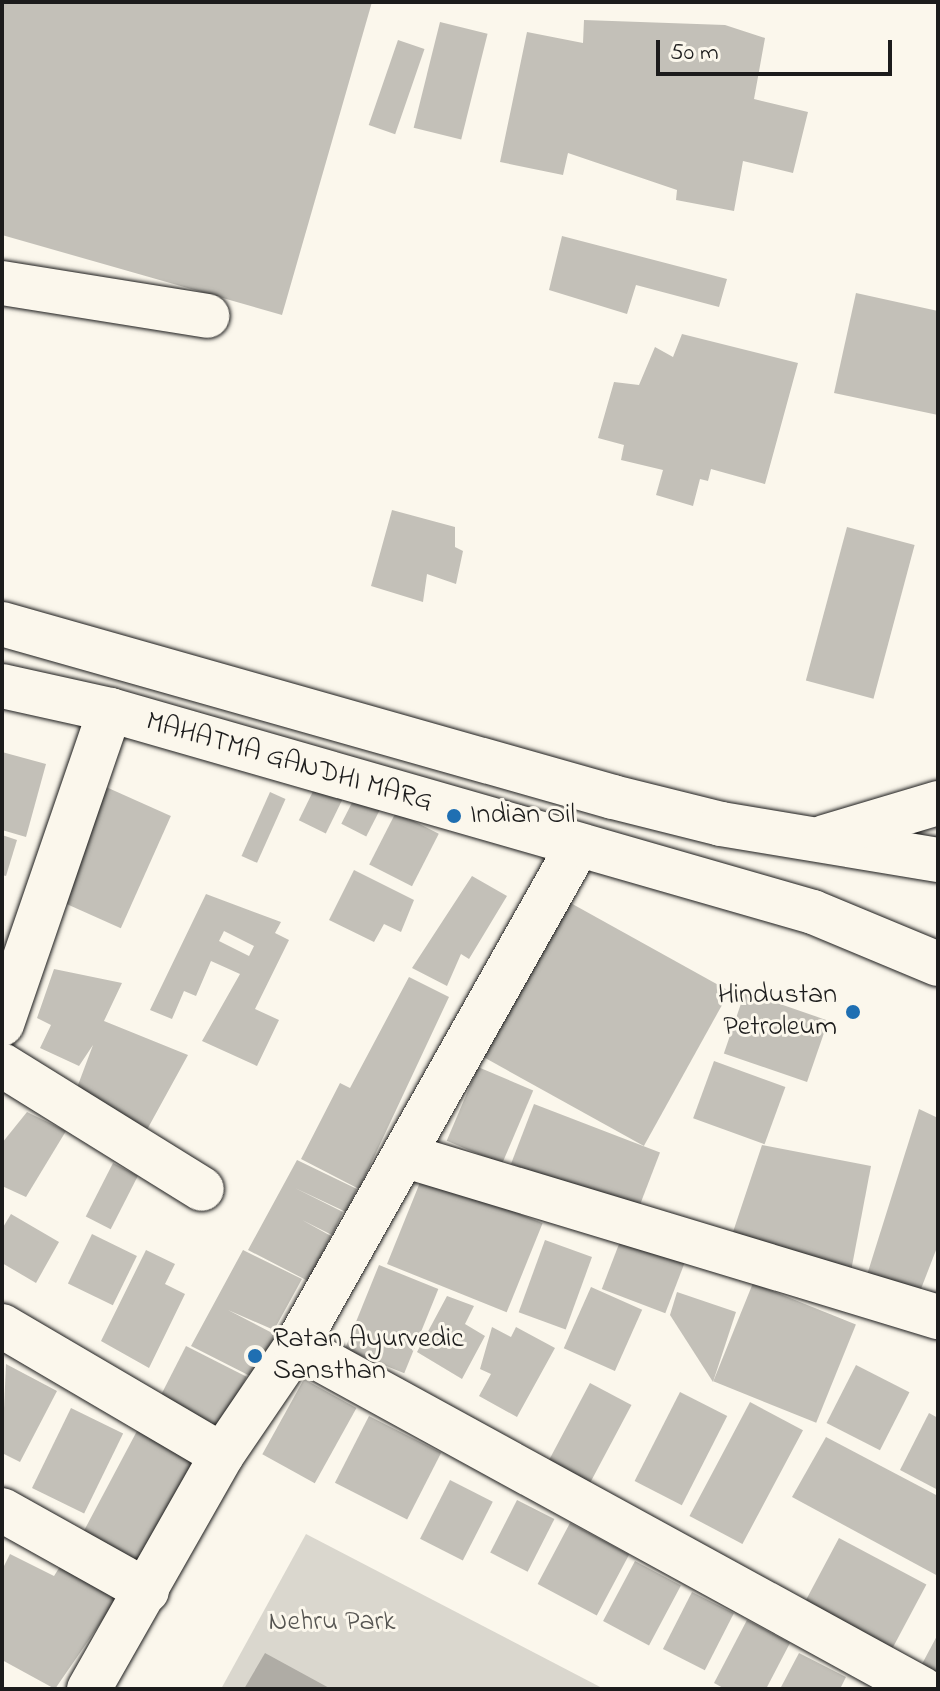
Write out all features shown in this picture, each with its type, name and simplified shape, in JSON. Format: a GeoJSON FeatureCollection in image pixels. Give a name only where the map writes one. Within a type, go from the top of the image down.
{"type":"FeatureCollection","features":[{"type":"Feature","properties":{"kind":"street"},"geometry":{"type":"LineString","coordinates":[[2,283],[207,316]]}},
{"type":"Feature","properties":{"kind":"street","name":"MAHATMA GANDHI MARG"},"geometry":{"type":"LineString","coordinates":[[2,624],[613,797],[810,841],[938,860]]}},
{"type":"Feature","properties":{"kind":"street","name":"MAHATMA GANDHI MARG"},"geometry":{"type":"LineString","coordinates":[[2,686],[110,710],[577,847],[813,912],[938,964]]}},
{"type":"Feature","properties":{"kind":"street"},"geometry":{"type":"LineString","coordinates":[[2,1024],[110,710]]}},
{"type":"Feature","properties":{"kind":"street"},"geometry":{"type":"LineString","coordinates":[[810,841],[938,803]]}},
{"type":"Feature","properties":{"kind":"street"},"geometry":{"type":"LineString","coordinates":[[89,1689],[222,1455],[296,1346],[406,1156],[577,847]]}},
{"type":"Feature","properties":{"kind":"street"},"geometry":{"type":"LineString","coordinates":[[2,1065],[202,1189]]}},
{"type":"Feature","properties":{"kind":"street"},"geometry":{"type":"LineString","coordinates":[[406,1156],[938,1317]]}},
{"type":"Feature","properties":{"kind":"street"},"geometry":{"type":"LineString","coordinates":[[2,1326],[222,1455]]}},
{"type":"Feature","properties":{"kind":"street"},"geometry":{"type":"LineString","coordinates":[[296,1346],[922,1689]]}},
{"type":"Feature","properties":{"kind":"street"},"geometry":{"type":"LineString","coordinates":[[2,1510],[147,1591]]}},
{"type":"Feature","properties":{"kind":"green space","name":"Nehru Park"},"geometry":{"type":"Polygon","coordinates":[[[306,1534],[604,1689],[221,1689],[306,1534]]]}},
{"type":"Feature","properties":{"kind":"shaded area"},"geometry":{"type":"Polygon","coordinates":[[[265,1653],[331,1689],[244,1689],[265,1653]]]}},
{"type":"Feature","properties":{"kind":"building"},"geometry":{"type":"Polygon","coordinates":[[[2,2],[372,2],[282,315],[2,235],[2,2]]]}},
{"type":"Feature","properties":{"kind":"building"},"geometry":{"type":"Polygon","coordinates":[[[584,20],[725,25],[765,38],[754,99],[808,112],[793,173],[743,161],[734,211],[676,200],[677,190],[568,153],[563,175],[500,162],[527,32],[583,43],[584,20]]]}},
{"type":"Feature","properties":{"kind":"building"},"geometry":{"type":"Polygon","coordinates":[[[440,22],[488,34],[461,140],[414,128],[440,22]]]}},
{"type":"Feature","properties":{"kind":"building"},"geometry":{"type":"Polygon","coordinates":[[[398,40],[424,49],[395,134],[369,125],[398,40]]]}},
{"type":"Feature","properties":{"kind":"building"},"geometry":{"type":"Polygon","coordinates":[[[562,236],[727,279],[719,307],[636,285],[627,314],[549,290],[562,236]]]}},
{"type":"Feature","properties":{"kind":"building"},"geometry":{"type":"Polygon","coordinates":[[[856,293],[938,311],[938,415],[834,393],[856,293]]]}},
{"type":"Feature","properties":{"kind":"building"},"geometry":{"type":"Polygon","coordinates":[[[682,334],[798,363],[765,484],[711,469],[708,481],[700,479],[693,506],[656,495],[663,470],[621,460],[624,445],[598,438],[614,382],[639,385],[655,347],[673,357],[682,334]]]}},
{"type":"Feature","properties":{"kind":"building"},"geometry":{"type":"Polygon","coordinates":[[[392,510],[455,527],[455,547],[463,551],[456,584],[427,574],[423,602],[371,586],[392,510]]]}},
{"type":"Feature","properties":{"kind":"building"},"geometry":{"type":"Polygon","coordinates":[[[847,527],[915,545],[873,699],[806,681],[847,527]]]}},
{"type":"Feature","properties":{"kind":"building"},"geometry":{"type":"Polygon","coordinates":[[[2,752],[46,764],[26,837],[2,830],[2,752]]]}},
{"type":"Feature","properties":{"kind":"building"},"geometry":{"type":"Polygon","coordinates":[[[319,779],[346,792],[326,833],[299,820],[319,779]]]}},
{"type":"Feature","properties":{"kind":"building"},"geometry":{"type":"Polygon","coordinates":[[[106,787],[171,816],[121,928],[56,899],[106,787]]]}},
{"type":"Feature","properties":{"kind":"building"},"geometry":{"type":"Polygon","coordinates":[[[359,789],[384,802],[366,836],[341,824],[359,789]]]}},
{"type":"Feature","properties":{"kind":"building"},"geometry":{"type":"Polygon","coordinates":[[[270,792],[286,799],[257,863],[242,856],[270,792]]]}},
{"type":"Feature","properties":{"kind":"building"},"geometry":{"type":"Polygon","coordinates":[[[396,812],[439,834],[412,886],[369,865],[396,812]]]}},
{"type":"Feature","properties":{"kind":"building"},"geometry":{"type":"Polygon","coordinates":[[[2,835],[17,840],[6,876],[2,875],[2,835]]]}},
{"type":"Feature","properties":{"kind":"building"},"geometry":{"type":"Polygon","coordinates":[[[354,870],[414,900],[401,932],[384,924],[374,942],[329,920],[354,870]]]}},
{"type":"Feature","properties":{"kind":"building"},"geometry":{"type":"Polygon","coordinates":[[[472,876],[507,896],[469,959],[461,954],[447,986],[412,968],[472,876]]]}},
{"type":"Feature","properties":{"kind":"building"},"geometry":{"type":"Polygon","coordinates":[[[206,894],[281,922],[275,933],[289,940],[255,1009],[279,1020],[257,1066],[202,1041],[240,974],[211,961],[196,996],[184,991],[172,1019],[150,1010],[206,894]],[[224,931],[219,941],[249,956],[254,946],[224,931]]]}},
{"type":"Feature","properties":{"kind":"building"},"geometry":{"type":"Polygon","coordinates":[[[567,901],[730,991],[644,1146],[481,1056],[567,901]]]}},
{"type":"Feature","properties":{"kind":"building"},"geometry":{"type":"Polygon","coordinates":[[[54,969],[122,983],[104,1021],[188,1055],[143,1137],[72,1101],[93,1045],[79,1066],[40,1048],[51,1025],[37,1018],[54,969]]]}},
{"type":"Feature","properties":{"kind":"building"},"geometry":{"type":"Polygon","coordinates":[[[409,977],[449,997],[359,1189],[301,1159],[340,1083],[350,1088],[409,977]]]}},
{"type":"Feature","properties":{"kind":"building"},"geometry":{"type":"Polygon","coordinates":[[[745,992],[828,1021],[807,1082],[724,1053],[745,992]]]}},
{"type":"Feature","properties":{"kind":"building"},"geometry":{"type":"Polygon","coordinates":[[[714,1061],[785,1087],[765,1144],[693,1118],[714,1061]]]}},
{"type":"Feature","properties":{"kind":"building"},"geometry":{"type":"Polygon","coordinates":[[[478,1067],[533,1090],[502,1164],[447,1141],[478,1067]]]}},
{"type":"Feature","properties":{"kind":"building"},"geometry":{"type":"Polygon","coordinates":[[[534,1104],[660,1152],[637,1212],[511,1164],[534,1104]]]}},
{"type":"Feature","properties":{"kind":"building"},"geometry":{"type":"Polygon","coordinates":[[[919,1109],[938,1118],[938,1245],[919,1294],[867,1275],[919,1109]]]}},
{"type":"Feature","properties":{"kind":"building"},"geometry":{"type":"Polygon","coordinates":[[[27,1112],[66,1131],[26,1197],[2,1186],[2,1143],[27,1112]]]}},
{"type":"Feature","properties":{"kind":"building"},"geometry":{"type":"Polygon","coordinates":[[[762,1145],[871,1166],[851,1271],[732,1235],[762,1145]]]}},
{"type":"Feature","properties":{"kind":"building"},"geometry":{"type":"Polygon","coordinates":[[[297,1160],[357,1189],[346,1212],[295,1188],[343,1212],[332,1235],[302,1220],[331,1236],[308,1281],[248,1250],[297,1160]]]}},
{"type":"Feature","properties":{"kind":"building"},"geometry":{"type":"Polygon","coordinates":[[[113,1163],[138,1176],[111,1229],[86,1216],[113,1163]]]}},
{"type":"Feature","properties":{"kind":"building"},"geometry":{"type":"Polygon","coordinates":[[[423,1175],[543,1223],[507,1312],[387,1264],[423,1175]]]}},
{"type":"Feature","properties":{"kind":"building"},"geometry":{"type":"Polygon","coordinates":[[[11,1214],[59,1242],[36,1283],[2,1263],[2,1229],[11,1214]]]}},
{"type":"Feature","properties":{"kind":"building"},"geometry":{"type":"Polygon","coordinates":[[[624,1231],[687,1255],[665,1313],[602,1289],[624,1231]]]}},
{"type":"Feature","properties":{"kind":"building"},"geometry":{"type":"Polygon","coordinates":[[[92,1234],[137,1256],[113,1305],[68,1283],[92,1234]]]}},
{"type":"Feature","properties":{"kind":"building"},"geometry":{"type":"Polygon","coordinates":[[[545,1240],[592,1257],[566,1329],[519,1312],[545,1240]]]}},
{"type":"Feature","properties":{"kind":"building"},"geometry":{"type":"Polygon","coordinates":[[[146,1250],[175,1264],[165,1284],[185,1294],[149,1368],[101,1341],[146,1250]]]}},
{"type":"Feature","properties":{"kind":"building"},"geometry":{"type":"Polygon","coordinates":[[[243,1250],[302,1279],[274,1330],[228,1310],[278,1336],[256,1379],[191,1346],[243,1250]]]}},
{"type":"Feature","properties":{"kind":"building"},"geometry":{"type":"Polygon","coordinates":[[[379,1265],[438,1289],[404,1373],[345,1349],[379,1265]]]}},
{"type":"Feature","properties":{"kind":"building"},"geometry":{"type":"Polygon","coordinates":[[[753,1283],[856,1325],[816,1423],[713,1381],[753,1283]]]}},
{"type":"Feature","properties":{"kind":"building"},"geometry":{"type":"Polygon","coordinates":[[[591,1287],[642,1310],[615,1371],[564,1348],[591,1287]]]}},
{"type":"Feature","properties":{"kind":"building"},"geometry":{"type":"Polygon","coordinates":[[[677,1292],[736,1312],[713,1382],[670,1315],[677,1292]]]}},
{"type":"Feature","properties":{"kind":"building"},"geometry":{"type":"Polygon","coordinates":[[[447,1296],[474,1306],[465,1324],[485,1336],[462,1379],[417,1352],[447,1296]]]}},
{"type":"Feature","properties":{"kind":"building"},"geometry":{"type":"Polygon","coordinates":[[[492,1327],[511,1337],[516,1327],[555,1348],[517,1417],[479,1396],[491,1374],[480,1369],[492,1327]]]}},
{"type":"Feature","properties":{"kind":"building"},"geometry":{"type":"Polygon","coordinates":[[[186,1346],[247,1377],[220,1429],[159,1399],[186,1346]]]}},
{"type":"Feature","properties":{"kind":"building"},"geometry":{"type":"Polygon","coordinates":[[[6,1364],[57,1391],[20,1462],[2,1453],[6,1364]]]}},
{"type":"Feature","properties":{"kind":"building"},"geometry":{"type":"Polygon","coordinates":[[[856,1365],[909,1392],[880,1450],[826,1423],[856,1365]]]}},
{"type":"Feature","properties":{"kind":"building"},"geometry":{"type":"Polygon","coordinates":[[[304,1379],[356,1408],[315,1483],[262,1454],[304,1379]]]}},
{"type":"Feature","properties":{"kind":"building"},"geometry":{"type":"Polygon","coordinates":[[[590,1383],[631,1405],[585,1492],[544,1470],[590,1383]]]}},
{"type":"Feature","properties":{"kind":"building"},"geometry":{"type":"Polygon","coordinates":[[[680,1392],[727,1416],[682,1505],[635,1481],[680,1392]]]}},
{"type":"Feature","properties":{"kind":"building"},"geometry":{"type":"Polygon","coordinates":[[[750,1402],[803,1430],[742,1544],[689,1516],[750,1402]]]}},
{"type":"Feature","properties":{"kind":"building"},"geometry":{"type":"Polygon","coordinates":[[[71,1408],[123,1433],[84,1513],[32,1488],[71,1408]]]}},
{"type":"Feature","properties":{"kind":"building"},"geometry":{"type":"Polygon","coordinates":[[[929,1413],[938,1418],[938,1490],[900,1470],[929,1413]]]}},
{"type":"Feature","properties":{"kind":"building"},"geometry":{"type":"Polygon","coordinates":[[[369,1416],[441,1453],[407,1520],[335,1483],[369,1416]]]}},
{"type":"Feature","properties":{"kind":"building"},"geometry":{"type":"Polygon","coordinates":[[[137,1431],[197,1463],[143,1564],[83,1533],[137,1431]]]}},
{"type":"Feature","properties":{"kind":"building"},"geometry":{"type":"Polygon","coordinates":[[[826,1437],[938,1496],[938,1576],[792,1497],[826,1437]]]}},
{"type":"Feature","properties":{"kind":"building"},"geometry":{"type":"Polygon","coordinates":[[[450,1480],[493,1502],[463,1561],[420,1539],[450,1480]]]}},
{"type":"Feature","properties":{"kind":"building"},"geometry":{"type":"Polygon","coordinates":[[[517,1500],[554,1519],[528,1572],[490,1553],[517,1500]]]}},
{"type":"Feature","properties":{"kind":"building"},"geometry":{"type":"Polygon","coordinates":[[[570,1523],[629,1554],[597,1615],[538,1584],[570,1523]]]}},
{"type":"Feature","properties":{"kind":"building"},"geometry":{"type":"Polygon","coordinates":[[[839,1538],[926,1584],[891,1652],[803,1605],[839,1538]]]}},
{"type":"Feature","properties":{"kind":"building"},"geometry":{"type":"Polygon","coordinates":[[[10,1554],[54,1576],[61,1565],[117,1599],[55,1689],[2,1660],[2,1570],[10,1554]]]}},
{"type":"Feature","properties":{"kind":"building"},"geometry":{"type":"Polygon","coordinates":[[[635,1561],[681,1585],[649,1645],[603,1621],[635,1561]]]}},
{"type":"Feature","properties":{"kind":"building"},"geometry":{"type":"Polygon","coordinates":[[[692,1592],[734,1613],[705,1670],[663,1649],[692,1592]]]}},
{"type":"Feature","properties":{"kind":"building"},"geometry":{"type":"Polygon","coordinates":[[[747,1620],[790,1643],[766,1689],[725,1689],[714,1683],[747,1620]]]}},
{"type":"Feature","properties":{"kind":"building"},"geometry":{"type":"Polygon","coordinates":[[[938,1634],[938,1674],[922,1664],[938,1634]]]}},
{"type":"Feature","properties":{"kind":"building"},"geometry":{"type":"Polygon","coordinates":[[[799,1653],[846,1677],[840,1689],[780,1689],[799,1653]]]}},
{"type":"Feature","properties":{"kind":"place","name":"Indian Oil"},"geometry":{"type":"Point","coordinates":[454,816]}},
{"type":"Feature","properties":{"kind":"place","name":"Hindustan Petroleum"},"geometry":{"type":"Point","coordinates":[853,1012]}},
{"type":"Feature","properties":{"kind":"place","name":"Ratan Ayurvedic Sansthan"},"geometry":{"type":"Point","coordinates":[255,1356]}}]}
